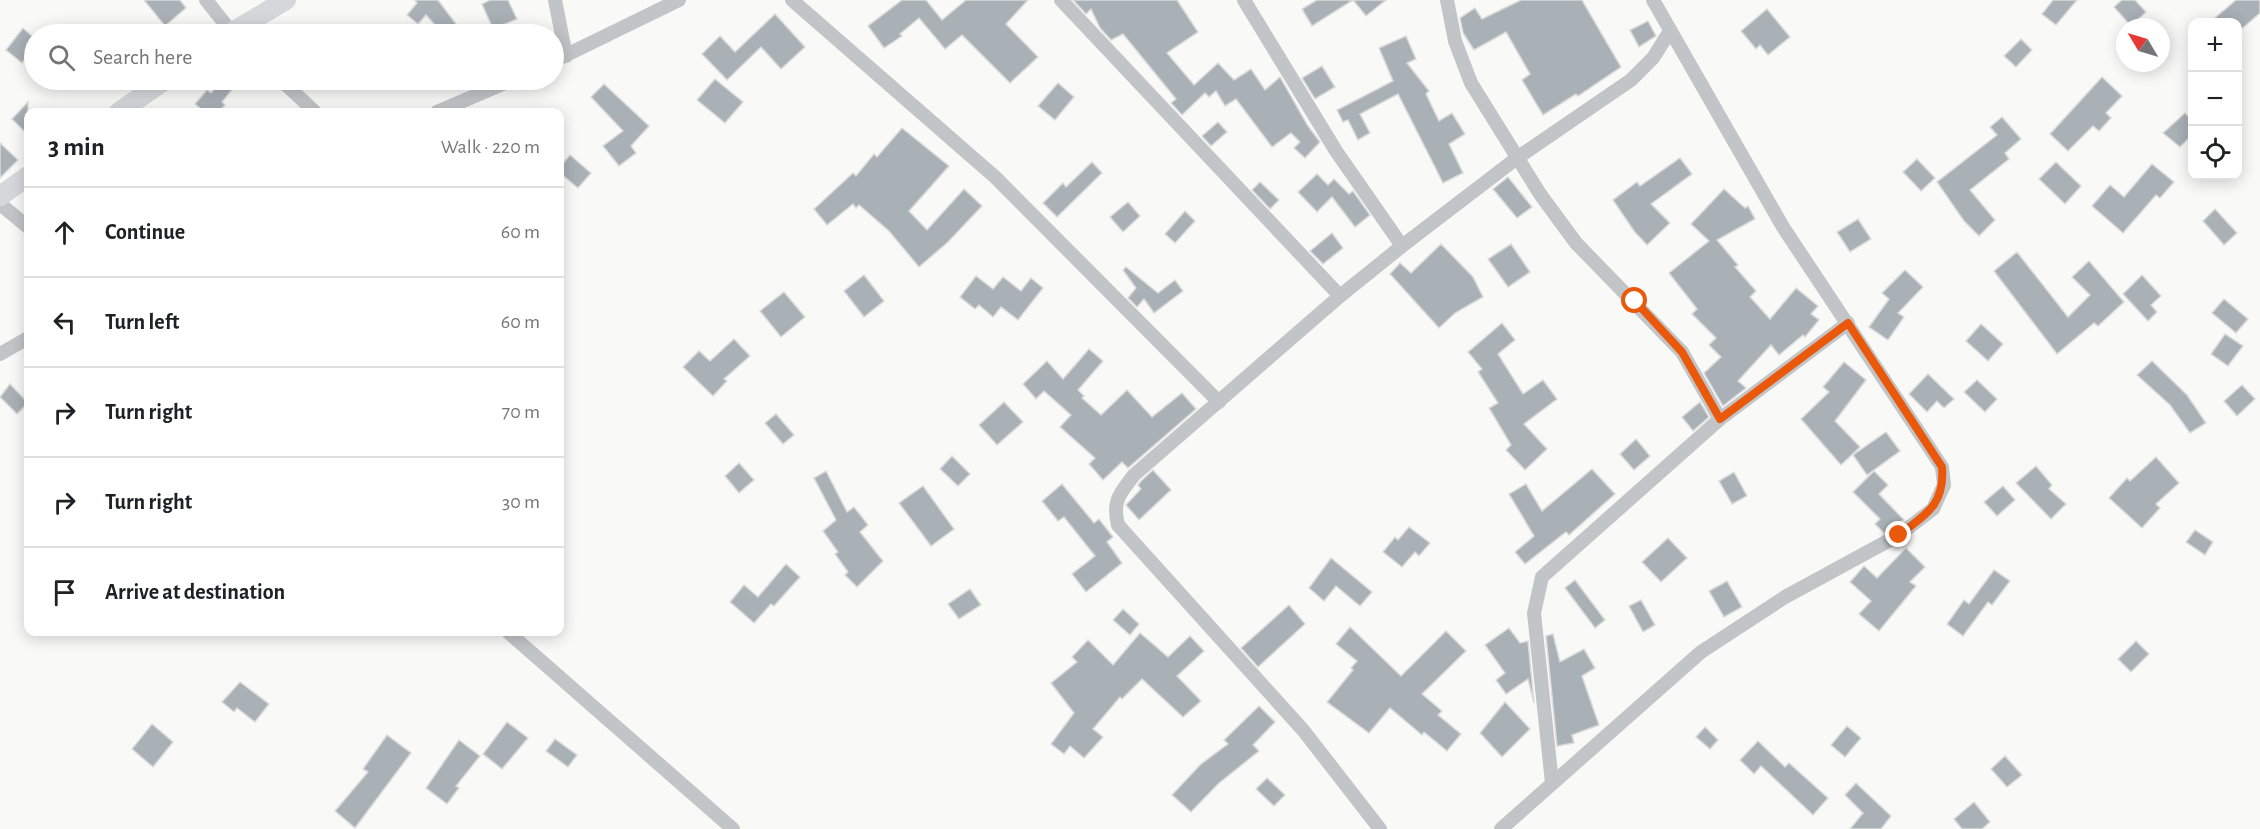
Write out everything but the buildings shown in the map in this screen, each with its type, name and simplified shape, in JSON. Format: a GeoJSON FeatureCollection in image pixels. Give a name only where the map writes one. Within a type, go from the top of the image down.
{"type":"FeatureCollection","features":[{"type":"Feature","properties":{"kind":"street"},"geometry":{"type":"LineString","coordinates":[[206,0],[224,24]]}},
{"type":"Feature","properties":{"kind":"street"},"geometry":{"type":"LineString","coordinates":[[248,24],[286,0]]}},
{"type":"Feature","properties":{"kind":"street"},"geometry":{"type":"LineString","coordinates":[[555,0],[557,24]]}},
{"type":"Feature","properties":{"kind":"street"},"geometry":{"type":"LineString","coordinates":[[564,57],[679,0]]}},
{"type":"Feature","properties":{"kind":"street"},"geometry":{"type":"LineString","coordinates":[[792,0],[995,177],[1219,402]]}},
{"type":"Feature","properties":{"kind":"street"},"geometry":{"type":"LineString","coordinates":[[1061,0],[1340,296]]}},
{"type":"Feature","properties":{"kind":"street"},"geometry":{"type":"LineString","coordinates":[[1244,0],[1336,151],[1402,246]]}},
{"type":"Feature","properties":{"kind":"street"},"geometry":{"type":"LineString","coordinates":[[1447,0],[1455,41],[1471,83],[1517,158],[1576,243],[1682,352],[1720,419]]}},
{"type":"Feature","properties":{"kind":"street"},"geometry":{"type":"LineString","coordinates":[[1501,829],[1701,652],[1785,597],[1899,535],[1933,509],[1944,485],[1942,467],[1783,227],[1653,0]]}},
{"type":"Feature","properties":{"kind":"street"},"geometry":{"type":"LineString","coordinates":[[1380,829],[1303,730],[1118,525],[1114,509],[1116,503],[1134,475],[1340,296],[1517,158],[1630,80],[1653,58],[1670,31]]}},
{"type":"Feature","properties":{"kind":"street"},"geometry":{"type":"LineString","coordinates":[[124,108],[150,90]]}},
{"type":"Feature","properties":{"kind":"street"},"geometry":{"type":"LineString","coordinates":[[291,90],[311,108]]}},
{"type":"Feature","properties":{"kind":"street"},"geometry":{"type":"LineString","coordinates":[[446,108],[489,90]]}},
{"type":"Feature","properties":{"kind":"street"},"geometry":{"type":"LineString","coordinates":[[0,196],[24,179]]}},
{"type":"Feature","properties":{"kind":"street"},"geometry":{"type":"LineString","coordinates":[[0,204],[24,224]]}},
{"type":"Feature","properties":{"kind":"street"},"geometry":{"type":"LineString","coordinates":[[1552,783],[1534,613],[1542,577],[1720,419],[1848,323]]}},
{"type":"Feature","properties":{"kind":"street"},"geometry":{"type":"LineString","coordinates":[[0,354],[24,340]]}},
{"type":"Feature","properties":{"kind":"street"},"geometry":{"type":"LineString","coordinates":[[513,636],[733,829]]}},
{"type":"Feature","properties":{"kind":"route"},"geometry":{"type":"LineString","coordinates":[[1635,301],[1682,352],[1720,419],[1848,323],[1942,467],[1944,485],[1933,509],[1899,535]]}}]}
